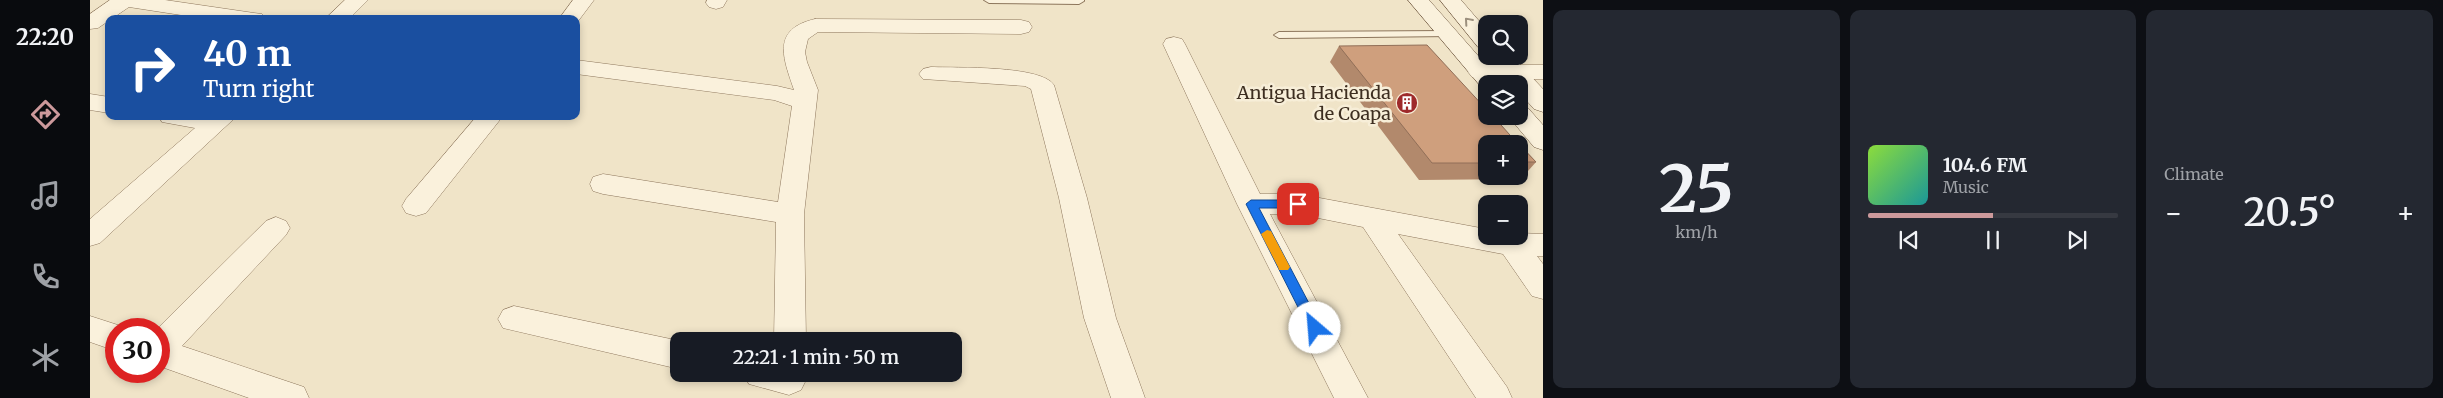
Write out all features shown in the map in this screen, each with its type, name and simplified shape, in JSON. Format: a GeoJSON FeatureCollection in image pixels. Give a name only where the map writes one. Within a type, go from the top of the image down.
{"type":"FeatureCollection","features":[{"type":"Feature","properties":{"kind":"street"},"geometry":{"type":"LineString","coordinates":[[90,23],[123,0],[193,4],[238,15]]}},
{"type":"Feature","properties":{"kind":"street"},"geometry":{"type":"LineString","coordinates":[[341,15],[358,0]]}},
{"type":"Feature","properties":{"kind":"street"},"geometry":{"type":"LineString","coordinates":[[573,15],[584,0]]}},
{"type":"Feature","properties":{"kind":"street"},"geometry":{"type":"LineString","coordinates":[[1418,0],[1482,75]]}},
{"type":"Feature","properties":{"kind":"street"},"geometry":{"type":"LineString","coordinates":[[1450,0],[1478,33]]}},
{"type":"Feature","properties":{"kind":"street"},"geometry":{"type":"LineString","coordinates":[[790,332],[790,214],[806,90],[798,71],[793,44],[797,35],[803,28],[815,25],[1021,27]]}},
{"type":"Feature","properties":{"kind":"street"},"geometry":{"type":"LineString","coordinates":[[1174,44],[1251,204],[1351,398]]}},
{"type":"Feature","properties":{"kind":"street"},"geometry":{"type":"LineString","coordinates":[[1490,75],[1504,65]]}},
{"type":"Feature","properties":{"kind":"street"},"geometry":{"type":"LineString","coordinates":[[1507,65],[1543,104]]}},
{"type":"Feature","properties":{"kind":"street"},"geometry":{"type":"LineString","coordinates":[[1511,65],[1543,72]]}},
{"type":"Feature","properties":{"kind":"street"},"geometry":{"type":"LineString","coordinates":[[580,68],[777,93],[805,102]]}},
{"type":"Feature","properties":{"kind":"street"},"geometry":{"type":"LineString","coordinates":[[931,74],[1030,79],[1042,85],[1073,198],[1100,318],[1128,398]]}},
{"type":"Feature","properties":{"kind":"street"},"geometry":{"type":"LineString","coordinates":[[90,102],[105,104]]}},
{"type":"Feature","properties":{"kind":"street"},"geometry":{"type":"LineString","coordinates":[[90,235],[221,120]]}},
{"type":"Feature","properties":{"kind":"street"},"geometry":{"type":"LineString","coordinates":[[416,206],[488,120]]}},
{"type":"Feature","properties":{"kind":"street"},"geometry":{"type":"LineString","coordinates":[[1528,124],[1543,141]]}},
{"type":"Feature","properties":{"kind":"street"},"geometry":{"type":"LineString","coordinates":[[603,184],[790,214]]}},
{"type":"Feature","properties":{"kind":"street"},"geometry":{"type":"LineString","coordinates":[[1251,204],[1298,204],[1373,220],[1478,238]]}},
{"type":"Feature","properties":{"kind":"street"},"geometry":{"type":"LineString","coordinates":[[1373,220],[1496,398]]}},
{"type":"Feature","properties":{"kind":"street"},"geometry":{"type":"LineString","coordinates":[[170,337],[276,228]]}},
{"type":"Feature","properties":{"kind":"street"},"geometry":{"type":"LineString","coordinates":[[1513,245],[1543,287]]}},
{"type":"Feature","properties":{"kind":"street"},"geometry":{"type":"LineString","coordinates":[[1528,245],[1543,245]]}},
{"type":"Feature","properties":{"kind":"street"},"geometry":{"type":"LineString","coordinates":[[514,319],[670,354]]}},
{"type":"Feature","properties":{"kind":"street"},"geometry":{"type":"LineString","coordinates":[[90,329],[105,334]]}},
{"type":"Feature","properties":{"kind":"street"},"geometry":{"type":"LineString","coordinates":[[170,356],[292,398]]}},
{"type":"Feature","properties":{"kind":"lane"},"geometry":{"type":"LineString","coordinates":[[989,0],[1079,1]]}},
{"type":"Feature","properties":{"kind":"lane"},"geometry":{"type":"LineString","coordinates":[[1279,35],[1446,34]]}},
{"type":"Feature","properties":{"kind":"building","name":"Antigua Hacienda de Coapa"},"geometry":{"type":"Polygon","coordinates":[[[1427,45],[1478,100],[1478,125],[1501,125],[1510,135],[1478,135],[1478,163],[1432,163],[1339,46],[1427,45]]]}},
{"type":"Feature","properties":{"kind":"building"},"geometry":{"type":"Polygon","coordinates":[[[1528,154],[1536,162],[1528,162],[1528,154]]]}},
{"type":"Feature","properties":{"kind":"slow traffic"},"geometry":{"type":"LineString","coordinates":[[1267,234],[1284,267]]}},
{"type":"Feature","properties":{"kind":"place","name":"Antigua Hacienda de Coapa"},"geometry":{"type":"Point","coordinates":[1407,103]}},
{"type":"Feature","properties":{"kind":"route"},"geometry":{"type":"LineString","coordinates":[[1298,204],[1251,204],[1315,328]]}}]}
